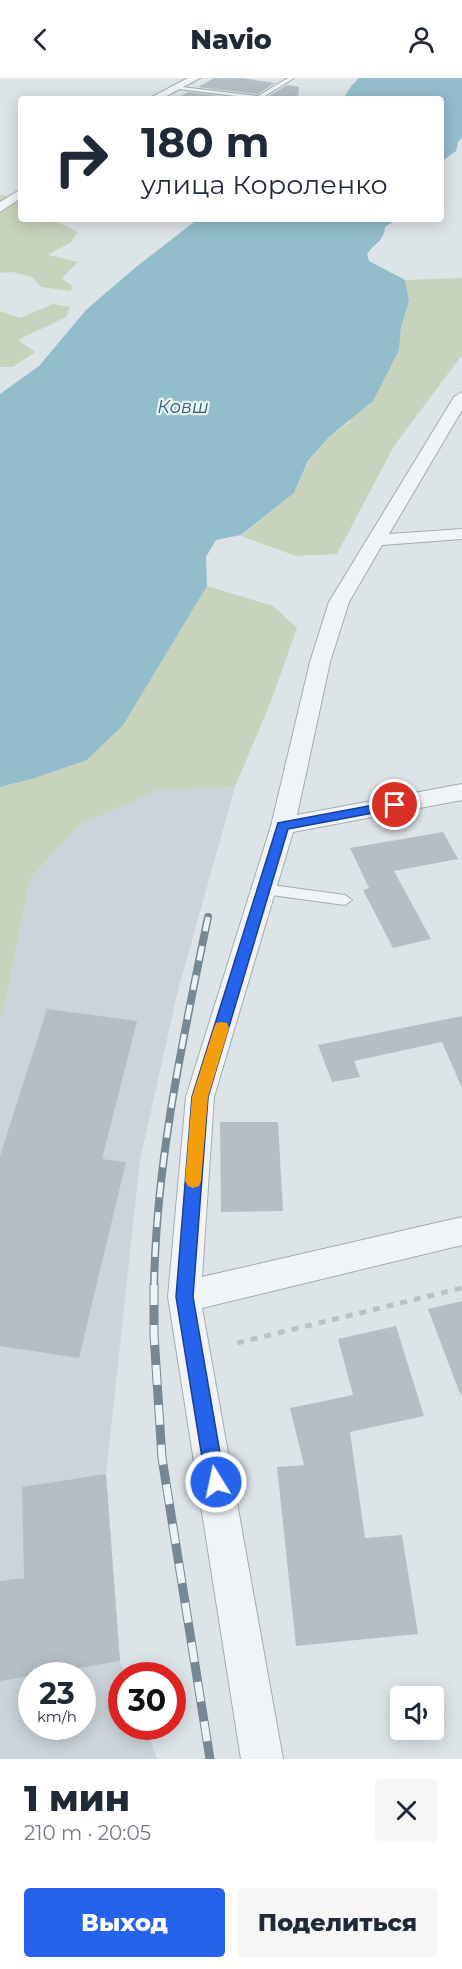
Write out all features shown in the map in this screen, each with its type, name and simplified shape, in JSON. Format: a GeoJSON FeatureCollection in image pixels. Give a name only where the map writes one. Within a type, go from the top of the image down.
{"type":"FeatureCollection","features":[{"type":"Feature","properties":{"kind":"street"},"geometry":{"type":"LineString","coordinates":[[158,96],[195,78]]}},
{"type":"Feature","properties":{"kind":"street"},"geometry":{"type":"LineString","coordinates":[[0,208],[18,195]]}},
{"type":"Feature","properties":{"kind":"street"},"geometry":{"type":"LineString","coordinates":[[262,1759],[184,1297],[200,1097],[283,826],[320,662],[339,602],[462,397]]}},
{"type":"Feature","properties":{"kind":"street"},"geometry":{"type":"LineString","coordinates":[[375,540],[462,534]]}},
{"type":"Feature","properties":{"kind":"street"},"geometry":{"type":"LineString","coordinates":[[283,826],[462,792]]}},
{"type":"Feature","properties":{"kind":"street"},"geometry":{"type":"LineString","coordinates":[[184,1297],[462,1231]]}},
{"type":"Feature","properties":{"kind":"lane"},"geometry":{"type":"LineString","coordinates":[[263,96],[291,78]]}},
{"type":"Feature","properties":{"kind":"lane"},"geometry":{"type":"LineString","coordinates":[[173,88],[241,96]]}},
{"type":"Feature","properties":{"kind":"lane"},"geometry":{"type":"LineString","coordinates":[[264,890],[345,900]]}},
{"type":"Feature","properties":{"kind":"path"},"geometry":{"type":"LineString","coordinates":[[237,1343],[462,1287]]}},
{"type":"Feature","properties":{"kind":"shaded area"},"geometry":{"type":"Polygon","coordinates":[[[235,787],[178,990],[140,1160],[106,1474],[120,1662],[108,1662],[108,1740],[150,1740],[157,1759],[0,1759],[0,1017],[6,999],[30,879],[78,826],[158,790],[235,787]]]}},
{"type":"Feature","properties":{"kind":"green space"},"geometry":{"type":"Polygon","coordinates":[[[0,195],[18,198],[18,222],[60,222],[78,232],[71,242],[48,255],[78,262],[62,278],[72,286],[71,291],[41,287],[32,277],[12,272],[0,273],[0,195]]]}},
{"type":"Feature","properties":{"kind":"green space"},"geometry":{"type":"Polygon","coordinates":[[[462,278],[462,355],[394,446],[337,554],[296,556],[241,536],[294,493],[309,461],[329,437],[348,423],[399,350],[401,327],[409,301],[405,280],[462,278]]]}},
{"type":"Feature","properties":{"kind":"green space"},"geometry":{"type":"Polygon","coordinates":[[[53,304],[70,307],[66,317],[18,340],[35,352],[13,367],[0,367],[0,311],[20,318],[53,304]]]}},
{"type":"Feature","properties":{"kind":"green space"},"geometry":{"type":"Polygon","coordinates":[[[207,586],[273,606],[297,628],[271,701],[235,787],[158,790],[78,826],[30,879],[6,999],[0,1017],[0,787],[87,760],[123,724],[207,586]]]}},
{"type":"Feature","properties":{"kind":"water"},"geometry":{"type":"Polygon","coordinates":[[[359,78],[462,78],[462,138],[458,142],[456,151],[444,160],[444,96],[345,96],[359,78]]]}},
{"type":"Feature","properties":{"kind":"water","name":"Ковш"},"geometry":{"type":"Polygon","coordinates":[[[194,222],[392,222],[385,227],[381,239],[367,254],[369,261],[405,280],[409,301],[401,327],[399,350],[373,401],[329,437],[308,461],[294,493],[241,535],[216,540],[206,557],[207,586],[123,725],[87,760],[0,787],[0,394],[39,366],[86,310],[194,222]]]}},
{"type":"Feature","properties":{"kind":"building"},"geometry":{"type":"Polygon","coordinates":[[[214,78],[241,78],[275,83],[258,94],[198,87],[214,78]]]}},
{"type":"Feature","properties":{"kind":"building"},"geometry":{"type":"Polygon","coordinates":[[[287,85],[299,87],[298,96],[269,96],[287,85]]]}},
{"type":"Feature","properties":{"kind":"building"},"geometry":{"type":"Polygon","coordinates":[[[188,92],[218,96],[181,96],[188,92]]]}},
{"type":"Feature","properties":{"kind":"building"},"geometry":{"type":"Polygon","coordinates":[[[443,832],[458,859],[394,871],[431,939],[393,948],[363,890],[369,888],[350,848],[443,832]]]}},
{"type":"Feature","properties":{"kind":"building"},"geometry":{"type":"Polygon","coordinates":[[[47,1009],[137,1021],[102,1159],[126,1162],[79,1358],[0,1346],[0,1156],[47,1009]]]}},
{"type":"Feature","properties":{"kind":"building"},"geometry":{"type":"Polygon","coordinates":[[[462,1016],[462,1088],[442,1042],[354,1061],[360,1077],[332,1082],[318,1045],[462,1016]]]}},
{"type":"Feature","properties":{"kind":"building"},"geometry":{"type":"Polygon","coordinates":[[[220,1122],[278,1122],[283,1211],[221,1212],[220,1122]]]}},
{"type":"Feature","properties":{"kind":"building"},"geometry":{"type":"Polygon","coordinates":[[[462,1301],[462,1394],[460,1394],[428,1309],[462,1301]]]}},
{"type":"Feature","properties":{"kind":"building"},"geometry":{"type":"Polygon","coordinates":[[[396,1326],[424,1416],[350,1432],[365,1538],[402,1535],[418,1634],[296,1646],[277,1467],[304,1465],[290,1408],[353,1395],[338,1339],[396,1326]]]}},
{"type":"Feature","properties":{"kind":"building"},"geometry":{"type":"Polygon","coordinates":[[[106,1474],[120,1661],[96,1665],[96,1662],[18,1662],[18,1678],[0,1681],[0,1581],[24,1578],[22,1487],[106,1474]]]}},
{"type":"Feature","properties":{"kind":"railway"},"geometry":{"type":"LineString","coordinates":[[154,1287],[165,1147],[180,1054],[208,917]]}},
{"type":"Feature","properties":{"kind":"railway"},"geometry":{"type":"LineString","coordinates":[[154,1287],[154,1335],[162,1458],[210,1759]]}},
{"type":"Feature","properties":{"kind":"slow traffic"},"geometry":{"type":"LineString","coordinates":[[193,1181],[200,1097],[221,1028]]}},
{"type":"Feature","properties":{"kind":"route"},"geometry":{"type":"LineString","coordinates":[[216,1482],[184,1297],[200,1097],[283,826],[395,805]]}}]}
